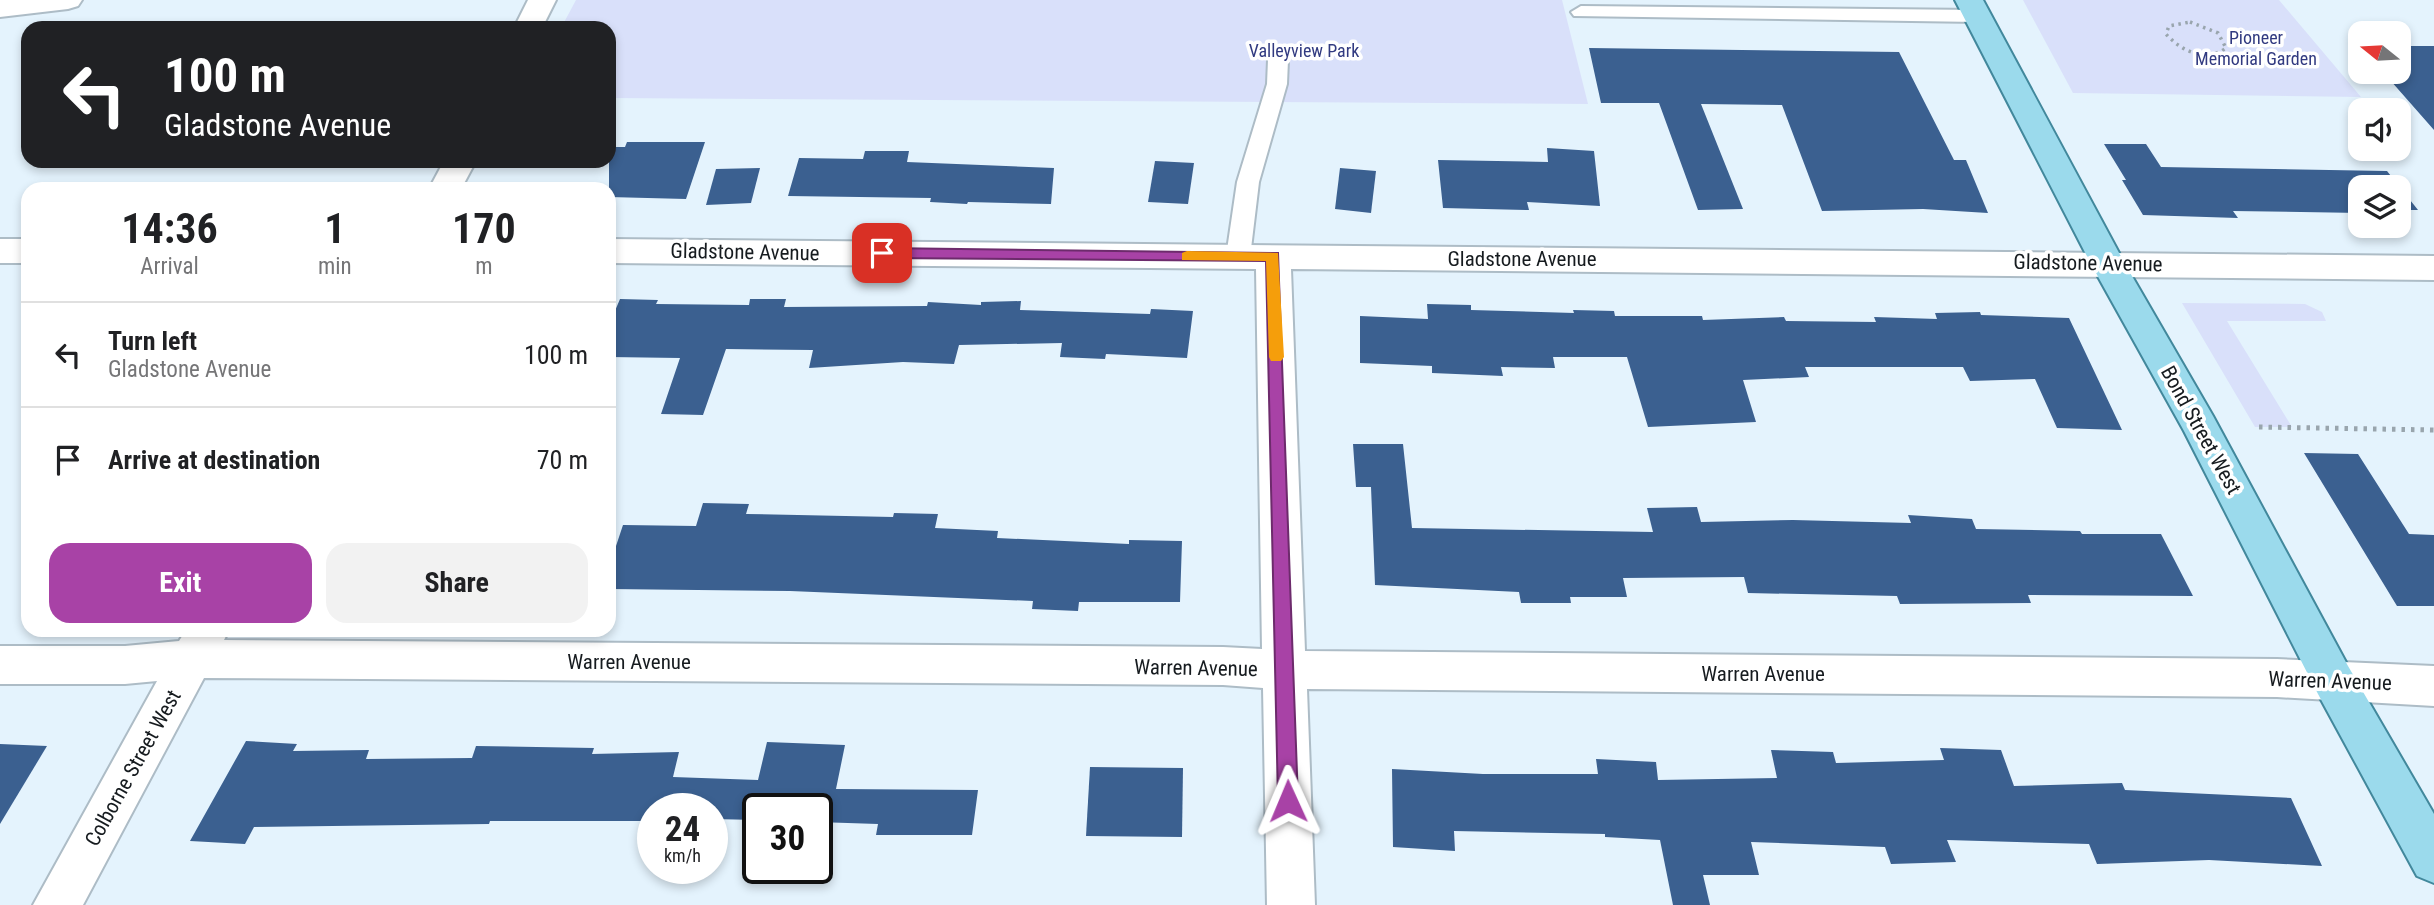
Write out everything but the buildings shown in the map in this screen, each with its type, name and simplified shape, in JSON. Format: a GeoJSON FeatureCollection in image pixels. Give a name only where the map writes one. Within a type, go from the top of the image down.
{"type":"FeatureCollection","features":[{"type":"Feature","properties":{"kind":"main road","name":"Bond Street West"},"geometry":{"type":"LineString","coordinates":[[1974,8],[2108,264],[2200,426],[2333,680],[2434,860]]}},
{"type":"Feature","properties":{"kind":"street"},"geometry":{"type":"LineString","coordinates":[[0,8],[68,0]]}},
{"type":"Feature","properties":{"kind":"street"},"geometry":{"type":"LineString","coordinates":[[532,21],[542,0]]}},
{"type":"Feature","properties":{"kind":"street"},"geometry":{"type":"LineString","coordinates":[[3,37],[34,4]]}},
{"type":"Feature","properties":{"kind":"street"},"geometry":{"type":"LineString","coordinates":[[0,251],[21,251]]}},
{"type":"Feature","properties":{"kind":"street","name":"Gladstone Avenue"},"geometry":{"type":"LineString","coordinates":[[616,251],[2434,268]]}},
{"type":"Feature","properties":{"kind":"street"},"geometry":{"type":"LineString","coordinates":[[1255,257],[1285,670],[1290,905]]}},
{"type":"Feature","properties":{"kind":"street","name":"Warren Avenue"},"geometry":{"type":"LineString","coordinates":[[0,665],[125,664],[200,644],[1223,666],[1285,670],[2333,680],[2434,686]]}},
{"type":"Feature","properties":{"kind":"street","name":"Colborne Street West"},"geometry":{"type":"LineString","coordinates":[[57,905],[200,644]]}},
{"type":"Feature","properties":{"kind":"lane"},"geometry":{"type":"LineString","coordinates":[[1581,12],[1974,8]]}},
{"type":"Feature","properties":{"kind":"lane"},"geometry":{"type":"LineString","coordinates":[[1255,257],[1248,182],[1277,84],[1278,60]]}},
{"type":"Feature","properties":{"kind":"path"},"geometry":{"type":"LineString","coordinates":[[2190,22],[2209,27],[2223,37],[2226,48],[2215,55],[2185,50],[2166,34],[2166,30],[2174,23],[2190,22]]}},
{"type":"Feature","properties":{"kind":"path"},"geometry":{"type":"LineString","coordinates":[[2259,427],[2434,430]]}},
{"type":"Feature","properties":{"kind":"green space","name":"Valleyview Park"},"geometry":{"type":"Polygon","coordinates":[[[576,0],[1562,0],[1588,104],[616,98],[616,21],[565,21],[576,0]]]}},
{"type":"Feature","properties":{"kind":"green space","name":"Pioneer Memorial Garden"},"geometry":{"type":"Polygon","coordinates":[[[2023,0],[2279,0],[2361,97],[2073,93],[2023,0]]]}},
{"type":"Feature","properties":{"kind":"green space"},"geometry":{"type":"Polygon","coordinates":[[[2182,303],[2305,304],[2322,312],[2326,321],[2227,321],[2292,427],[2255,427],[2182,303]]]}},
{"type":"Feature","properties":{"kind":"slow traffic"},"geometry":{"type":"LineString","coordinates":[[1187,256],[1273,257],[1276,357]]}},
{"type":"Feature","properties":{"kind":"route"},"geometry":{"type":"LineString","coordinates":[[882,253],[1273,257],[1288,801]]}}]}
